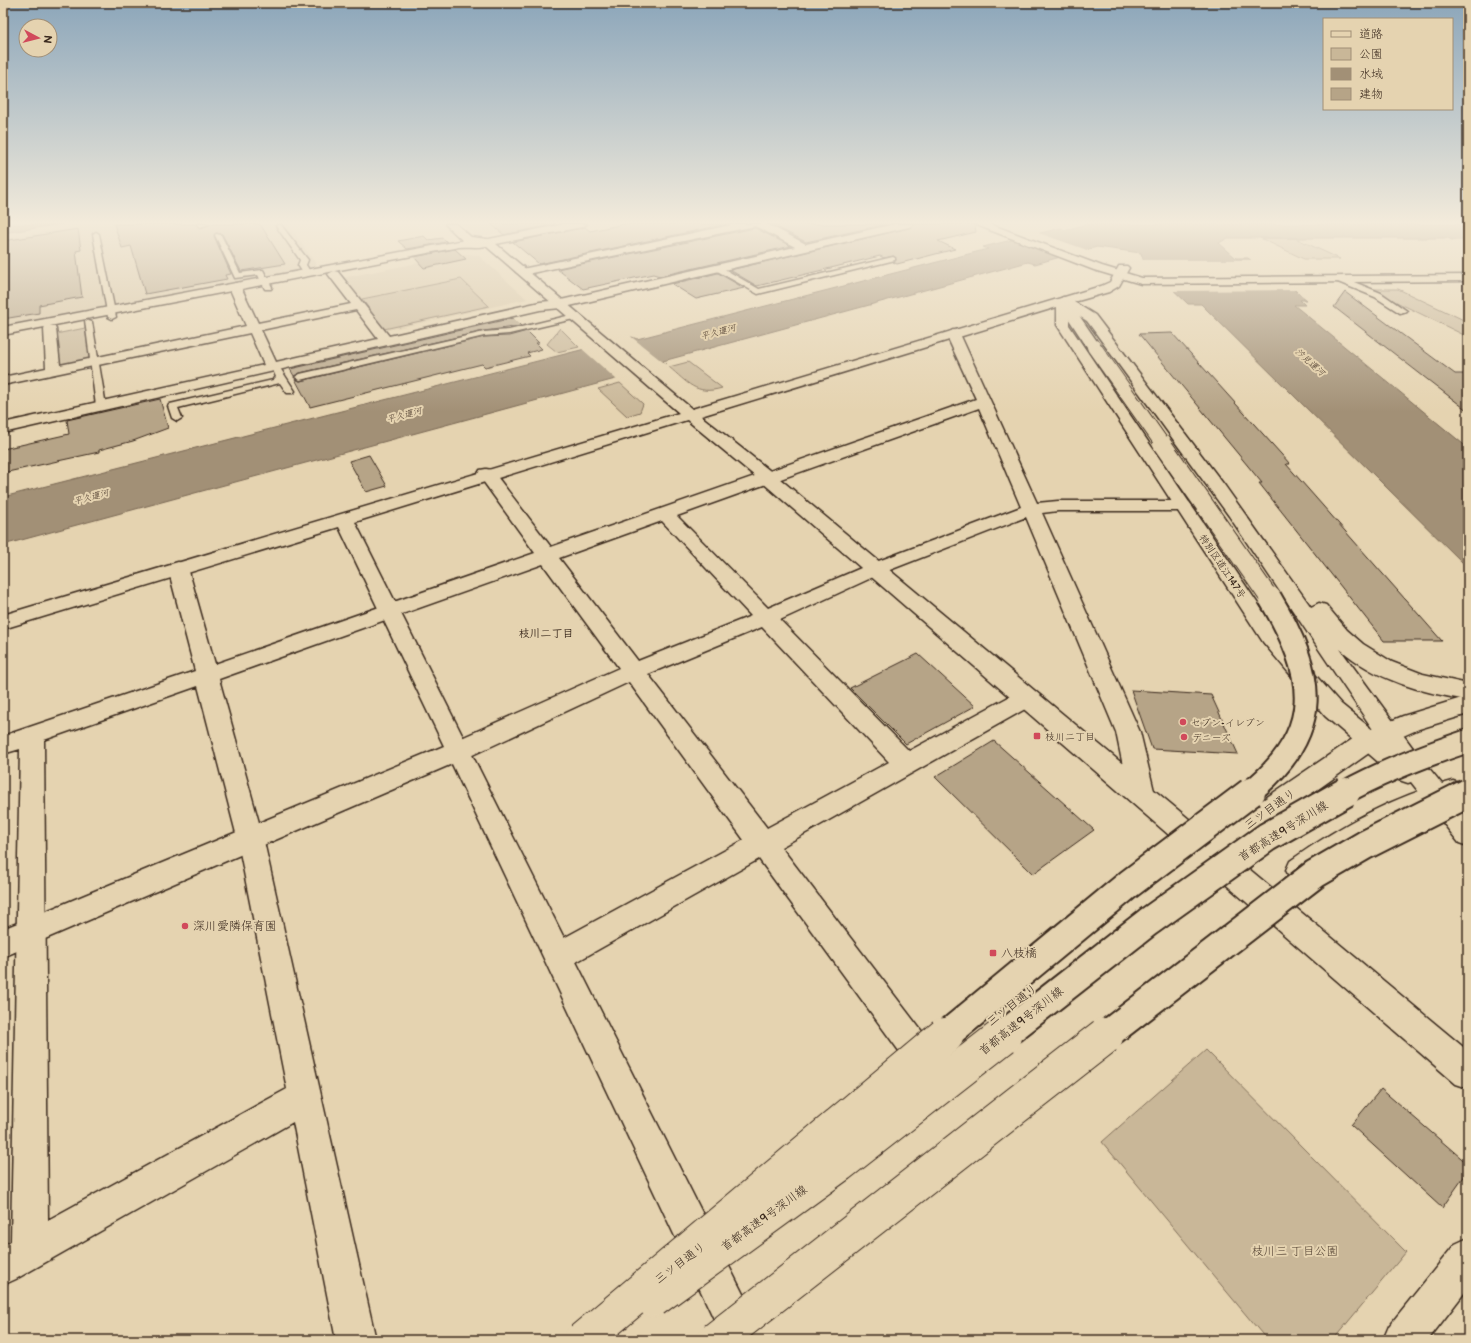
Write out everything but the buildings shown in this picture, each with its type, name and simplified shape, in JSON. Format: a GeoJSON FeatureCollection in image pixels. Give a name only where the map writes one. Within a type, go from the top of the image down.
{"type":"FeatureCollection","features":[{"type":"Feature","properties":{"kind":"main road"},"geometry":{"type":"LineString","coordinates":[[3,330],[111,314],[253,287]]}},
{"type":"Feature","properties":{"kind":"main road"},"geometry":{"type":"LineString","coordinates":[[344,287],[386,341]]}},
{"type":"Feature","properties":{"kind":"main road"},"geometry":{"type":"LineString","coordinates":[[540,287],[689,414],[768,478],[1468,1072]]}},
{"type":"Feature","properties":{"kind":"main road"},"geometry":{"type":"LineString","coordinates":[[3,428],[276,370],[386,341],[540,306],[561,304],[636,287]]}},
{"type":"Feature","properties":{"kind":"main road"},"geometry":{"type":"LineString","coordinates":[[3,622],[486,474],[1110,287]]}},
{"type":"Feature","properties":{"kind":"main road"},"geometry":{"type":"LineString","coordinates":[[236,290],[276,370]]}},
{"type":"Feature","properties":{"kind":"main road"},"geometry":{"type":"LineString","coordinates":[[583,1340],[1119,892],[1256,788],[1285,760],[1301,729],[1308,697],[1303,662],[1288,629],[1263,587],[1063,301]]}},
{"type":"Feature","properties":{"kind":"main road","name":"特別区道江147号"},"geometry":{"type":"LineString","coordinates":[[1063,301],[1063,325],[1270,637],[1321,698],[1377,736]]}},
{"type":"Feature","properties":{"kind":"main road","name":"特別区道江147号"},"geometry":{"type":"LineString","coordinates":[[1063,301],[1091,318],[1232,507],[1343,639],[1364,655],[1391,669],[1423,682],[1468,692]]}},
{"type":"Feature","properties":{"kind":"main road"},"geometry":{"type":"LineString","coordinates":[[3,381],[358,306]]}},
{"type":"Feature","properties":{"kind":"main road"},"geometry":{"type":"LineString","coordinates":[[3,338],[88,322],[111,314]]}},
{"type":"Feature","properties":{"kind":"main road"},"geometry":{"type":"LineString","coordinates":[[50,329],[53,370]]}},
{"type":"Feature","properties":{"kind":"main road"},"geometry":{"type":"LineString","coordinates":[[953,334],[984,401],[1128,732],[1142,796]]}},
{"type":"Feature","properties":{"kind":"main road"},"geometry":{"type":"LineString","coordinates":[[3,745],[207,675],[984,401]]}},
{"type":"Feature","properties":{"kind":"main road"},"geometry":{"type":"LineString","coordinates":[[486,474],[931,1068]]}},
{"type":"Feature","properties":{"kind":"main road"},"geometry":{"type":"LineString","coordinates":[[3,943],[250,837],[457,751],[634,671],[765,618],[875,569],[1031,509],[1058,506],[1183,506]]}},
{"type":"Feature","properties":{"kind":"main road","name":"特別区道江147号"},"geometry":{"type":"LineString","coordinates":[[1232,507],[1377,736],[1434,795],[1468,835]]}},
{"type":"Feature","properties":{"kind":"main road"},"geometry":{"type":"LineString","coordinates":[[665,514],[907,764]]}},
{"type":"Feature","properties":{"kind":"main road"},"geometry":{"type":"LineString","coordinates":[[344,518],[457,751],[559,956],[700,1248],[728,1336]]}},
{"type":"Feature","properties":{"kind":"main road"},"geometry":{"type":"LineString","coordinates":[[178,568],[250,837],[356,1340]]}},
{"type":"Feature","properties":{"kind":"main road"},"geometry":{"type":"LineString","coordinates":[[559,956],[1026,698]]}},
{"type":"Feature","properties":{"kind":"main road","name":"三ツ目通り"},"geometry":{"type":"LineString","coordinates":[[576,1340],[700,1248],[931,1068],[1260,816],[1377,736],[1411,722],[1468,705]]}},
{"type":"Feature","properties":{"kind":"main road"},"geometry":{"type":"LineString","coordinates":[[17,1258],[30,931],[32,734]]}},
{"type":"Feature","properties":{"kind":"main road","name":"首都高速9号深川線"},"geometry":{"type":"LineString","coordinates":[[597,1340],[839,1164],[1148,922],[1267,837],[1362,782],[1432,752],[1468,740]]}},
{"type":"Feature","properties":{"kind":"main road"},"geometry":{"type":"LineString","coordinates":[[728,1336],[1263,898],[1344,839],[1388,815],[1434,795],[1468,788]]}},
{"type":"Feature","properties":{"kind":"main road"},"geometry":{"type":"LineString","coordinates":[[728,1336],[1258,916],[1315,874],[1365,845],[1468,793]]}},
{"type":"Feature","properties":{"kind":"main road"},"geometry":{"type":"LineString","coordinates":[[17,1258],[305,1097]]}},
{"type":"Feature","properties":{"kind":"main road"},"geometry":{"type":"LineString","coordinates":[[1403,1340],[1468,1257]]}},
{"type":"Feature","properties":{"kind":"lane"},"geometry":{"type":"LineString","coordinates":[[106,287],[111,314]]}},
{"type":"Feature","properties":{"kind":"lane"},"geometry":{"type":"LineString","coordinates":[[749,287],[758,292],[780,287]]}},
{"type":"Feature","properties":{"kind":"lane"},"geometry":{"type":"LineString","coordinates":[[1357,287],[1378,295],[1402,311]]}},
{"type":"Feature","properties":{"kind":"lane"},"geometry":{"type":"LineString","coordinates":[[300,377],[484,334],[509,332],[575,316]]}},
{"type":"Feature","properties":{"kind":"lane"},"geometry":{"type":"LineString","coordinates":[[88,322],[101,406]]}},
{"type":"Feature","properties":{"kind":"lane"},"geometry":{"type":"LineString","coordinates":[[276,370],[285,381],[290,392]]}},
{"type":"Feature","properties":{"kind":"lane"},"geometry":{"type":"LineString","coordinates":[[177,418],[174,406],[276,382],[276,370]]}},
{"type":"Feature","properties":{"kind":"shaded area"},"geometry":{"type":"Polygon","coordinates":[[[3,287],[213,287],[3,326],[3,287]]]}},
{"type":"Feature","properties":{"kind":"shaded area"},"geometry":{"type":"Polygon","coordinates":[[[349,287],[513,287],[527,299],[384,331],[349,287]]]}},
{"type":"Feature","properties":{"kind":"green space"},"geometry":{"type":"Polygon","coordinates":[[[423,287],[469,287],[489,306],[384,329],[362,299],[423,287]]]}},
{"type":"Feature","properties":{"kind":"green space"},"geometry":{"type":"Polygon","coordinates":[[[1370,289],[1398,289],[1468,322],[1468,337],[1370,289]]]}},
{"type":"Feature","properties":{"kind":"green space"},"geometry":{"type":"Polygon","coordinates":[[[85,328],[90,360],[57,367],[56,334],[85,328]]]}},
{"type":"Feature","properties":{"kind":"green space"},"geometry":{"type":"Polygon","coordinates":[[[560,328],[579,347],[557,352],[547,344],[560,328]]]}},
{"type":"Feature","properties":{"kind":"green space"},"geometry":{"type":"Polygon","coordinates":[[[688,362],[722,388],[713,390],[699,389],[692,386],[669,367],[688,362]]]}},
{"type":"Feature","properties":{"kind":"green space"},"geometry":{"type":"Polygon","coordinates":[[[620,383],[643,404],[640,412],[627,416],[598,389],[620,383]]]}},
{"type":"Feature","properties":{"kind":"green space","name":"枝川三 丁目公園"},"geometry":{"type":"Polygon","coordinates":[[[1206,1050],[1406,1252],[1333,1340],[1267,1340],[1102,1142],[1206,1050]]]}},
{"type":"Feature","properties":{"kind":"water","name":"平久運河"},"geometry":{"type":"Polygon","coordinates":[[[841,287],[937,287],[663,361],[667,365],[3,545],[3,497],[632,337],[637,339],[841,287]]]}},
{"type":"Feature","properties":{"kind":"water","name":"汐見運河"},"geometry":{"type":"Polygon","coordinates":[[[1170,287],[1291,287],[1307,300],[1300,300],[1305,305],[1294,305],[1468,448],[1468,568],[1201,304],[1188,304],[1170,287]]]}},
{"type":"Feature","properties":{"kind":"pier"},"geometry":{"type":"Polygon","coordinates":[[[1167,287],[1294,287],[1298,290],[1171,291],[1167,287]]]}},
{"type":"Feature","properties":{"kind":"pier"},"geometry":{"type":"Polygon","coordinates":[[[629,335],[668,366],[617,380],[581,348],[629,335]]]}},
{"type":"Feature","properties":{"kind":"place","name":"セブン-イレブン"},"geometry":{"type":"Point","coordinates":[1183,722]}},
{"type":"Feature","properties":{"kind":"place","name":"枝川二丁目"},"geometry":{"type":"Point","coordinates":[1037,736]}},
{"type":"Feature","properties":{"kind":"place","name":"デニーズ"},"geometry":{"type":"Point","coordinates":[1184,737]}},
{"type":"Feature","properties":{"kind":"place","name":"深川愛隣保育園"},"geometry":{"type":"Point","coordinates":[185,926]}},
{"type":"Feature","properties":{"kind":"place","name":"八枝橋"},"geometry":{"type":"Point","coordinates":[993,953]}},
{"type":"Feature","properties":{"kind":"district","name":"枝川二丁目"},"geometry":{"type":"Point","coordinates":[546,633]}}]}
